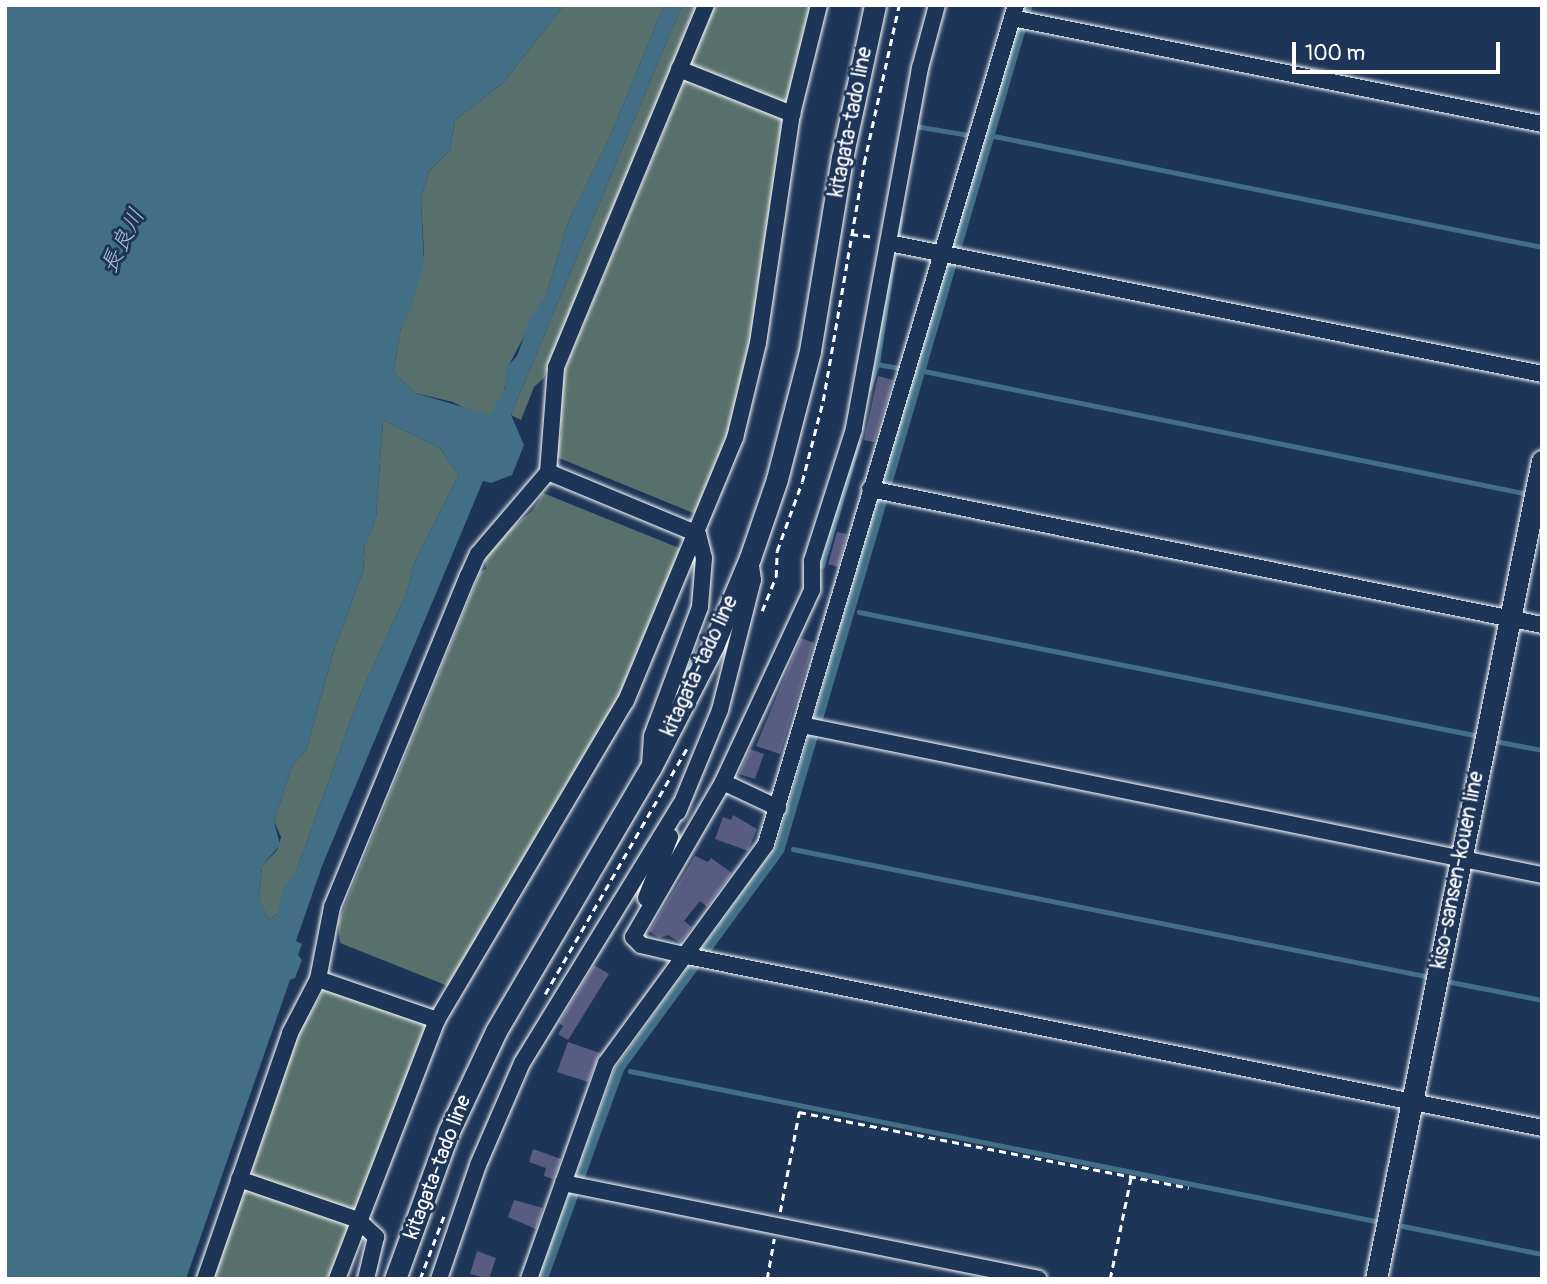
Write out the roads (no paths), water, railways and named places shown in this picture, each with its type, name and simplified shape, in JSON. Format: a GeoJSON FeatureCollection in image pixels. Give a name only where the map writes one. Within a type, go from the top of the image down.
{"type":"FeatureCollection","features":[{"type":"Feature","properties":{"kind":"main road","name":"kitagata-tado line"},"geometry":{"type":"LineString","coordinates":[[395,1279],[449,1131],[495,1031],[650,769],[707,658],[750,558],[793,423],[875,5]]}},
{"type":"Feature","properties":{"kind":"main road","name":"kiso-sansen-kouen line"},"geometry":{"type":"LineString","coordinates":[[1376,1279],[1542,461]]}},
{"type":"Feature","properties":{"kind":"street"},"geometry":{"type":"LineString","coordinates":[[205,1279],[290,1032],[318,979],[332,907],[468,576],[478,554],[548,472],[556,367],[706,5]]}},
{"type":"Feature","properties":{"kind":"street"},"geometry":{"type":"LineString","coordinates":[[337,1279],[437,1020],[626,701],[698,534],[735,438],[758,343],[792,114],[819,5]]}},
{"type":"Feature","properties":{"kind":"street"},"geometry":{"type":"LineString","coordinates":[[633,937],[723,782],[812,590],[813,561],[854,429],[920,68],[937,5]]}},
{"type":"Feature","properties":{"kind":"street"},"geometry":{"type":"LineString","coordinates":[[529,1279],[571,1185],[606,1063],[695,957],[766,844],[809,727],[1019,16],[1542,124]]}},
{"type":"Feature","properties":{"kind":"street"},"geometry":{"type":"LineString","coordinates":[[679,69],[792,114]]}},
{"type":"Feature","properties":{"kind":"street"},"geometry":{"type":"LineString","coordinates":[[889,241],[1542,374]]}},
{"type":"Feature","properties":{"kind":"street"},"geometry":{"type":"LineString","coordinates":[[548,472],[698,534]]}},
{"type":"Feature","properties":{"kind":"street"},"geometry":{"type":"LineString","coordinates":[[878,491],[1542,625]]}},
{"type":"Feature","properties":{"kind":"street"},"geometry":{"type":"LineString","coordinates":[[650,769],[652,736],[700,607],[704,558],[698,534]]}},
{"type":"Feature","properties":{"kind":"street"},"geometry":{"type":"LineString","coordinates":[[633,937],[680,805],[720,710],[753,580],[750,558]]}},
{"type":"Feature","properties":{"kind":"street"},"geometry":{"type":"LineString","coordinates":[[809,727],[1542,875]]}},
{"type":"Feature","properties":{"kind":"street"},"geometry":{"type":"LineString","coordinates":[[723,782],[778,808]]}},
{"type":"Feature","properties":{"kind":"street"},"geometry":{"type":"LineString","coordinates":[[439,1279],[478,1165],[522,1063],[680,805]]}},
{"type":"Feature","properties":{"kind":"street"},"geometry":{"type":"LineString","coordinates":[[633,937],[641,945],[695,957],[1542,1128]]}},
{"type":"Feature","properties":{"kind":"street"},"geometry":{"type":"LineString","coordinates":[[318,979],[437,1020]]}},
{"type":"Feature","properties":{"kind":"street"},"geometry":{"type":"LineString","coordinates":[[239,1179],[358,1220],[376,1237],[366,1279]]}},
{"type":"Feature","properties":{"kind":"street"},"geometry":{"type":"LineString","coordinates":[[571,1185],[1038,1279]]}},
{"type":"Feature","properties":{"kind":"water","name":"長良川"},"geometry":{"type":"Polygon","coordinates":[[[5,5],[564,5],[504,82],[455,120],[450,150],[429,171],[421,200],[424,263],[411,309],[401,328],[393,372],[415,393],[490,415],[505,388],[506,368],[517,356],[531,317],[547,293],[569,220],[610,137],[664,5],[682,5],[511,415],[524,445],[512,475],[491,483],[483,481],[322,866],[296,941],[302,944],[298,955],[302,960],[295,978],[290,980],[186,1279],[5,1279],[5,5]],[[383,420],[376,518],[365,545],[363,571],[333,653],[306,751],[292,766],[274,821],[280,845],[262,866],[259,900],[269,920],[278,913],[283,889],[297,869],[358,700],[406,594],[415,561],[459,475],[440,448],[383,420]]]}},
{"type":"Feature","properties":{"kind":"water"},"geometry":{"type":"Polygon","coordinates":[[[1022,5],[1033,5],[784,852],[624,1070],[548,1279],[538,1279],[615,1068],[776,846],[1022,5]]]}},
{"type":"Feature","properties":{"kind":"waterway"},"geometry":{"type":"LineString","coordinates":[[915,126],[969,135]]}},
{"type":"Feature","properties":{"kind":"waterway"},"geometry":{"type":"LineString","coordinates":[[994,136],[1542,247]]}},
{"type":"Feature","properties":{"kind":"waterway"},"geometry":{"type":"LineString","coordinates":[[897,238],[900,218]]}},
{"type":"Feature","properties":{"kind":"waterway"},"geometry":{"type":"LineString","coordinates":[[877,364],[893,258]]}},
{"type":"Feature","properties":{"kind":"waterway"},"geometry":{"type":"LineString","coordinates":[[869,389],[877,364],[899,368]]}},
{"type":"Feature","properties":{"kind":"waterway"},"geometry":{"type":"LineString","coordinates":[[924,371],[1528,494]]}},
{"type":"Feature","properties":{"kind":"waterway"},"geometry":{"type":"LineString","coordinates":[[822,566],[858,442]]}},
{"type":"Feature","properties":{"kind":"waterway"},"geometry":{"type":"LineString","coordinates":[[859,612],[1479,736]]}},
{"type":"Feature","properties":{"kind":"waterway"},"geometry":{"type":"LineString","coordinates":[[1500,742],[1542,750]]}},
{"type":"Feature","properties":{"kind":"waterway"},"geometry":{"type":"LineString","coordinates":[[793,849],[1430,977]]}},
{"type":"Feature","properties":{"kind":"waterway"},"geometry":{"type":"LineString","coordinates":[[1451,982],[1542,1000]]}},
{"type":"Feature","properties":{"kind":"waterway"},"geometry":{"type":"LineString","coordinates":[[630,1071],[1380,1222]]}},
{"type":"Feature","properties":{"kind":"waterway"},"geometry":{"type":"LineString","coordinates":[[1403,1226],[1542,1254]]}}]}
